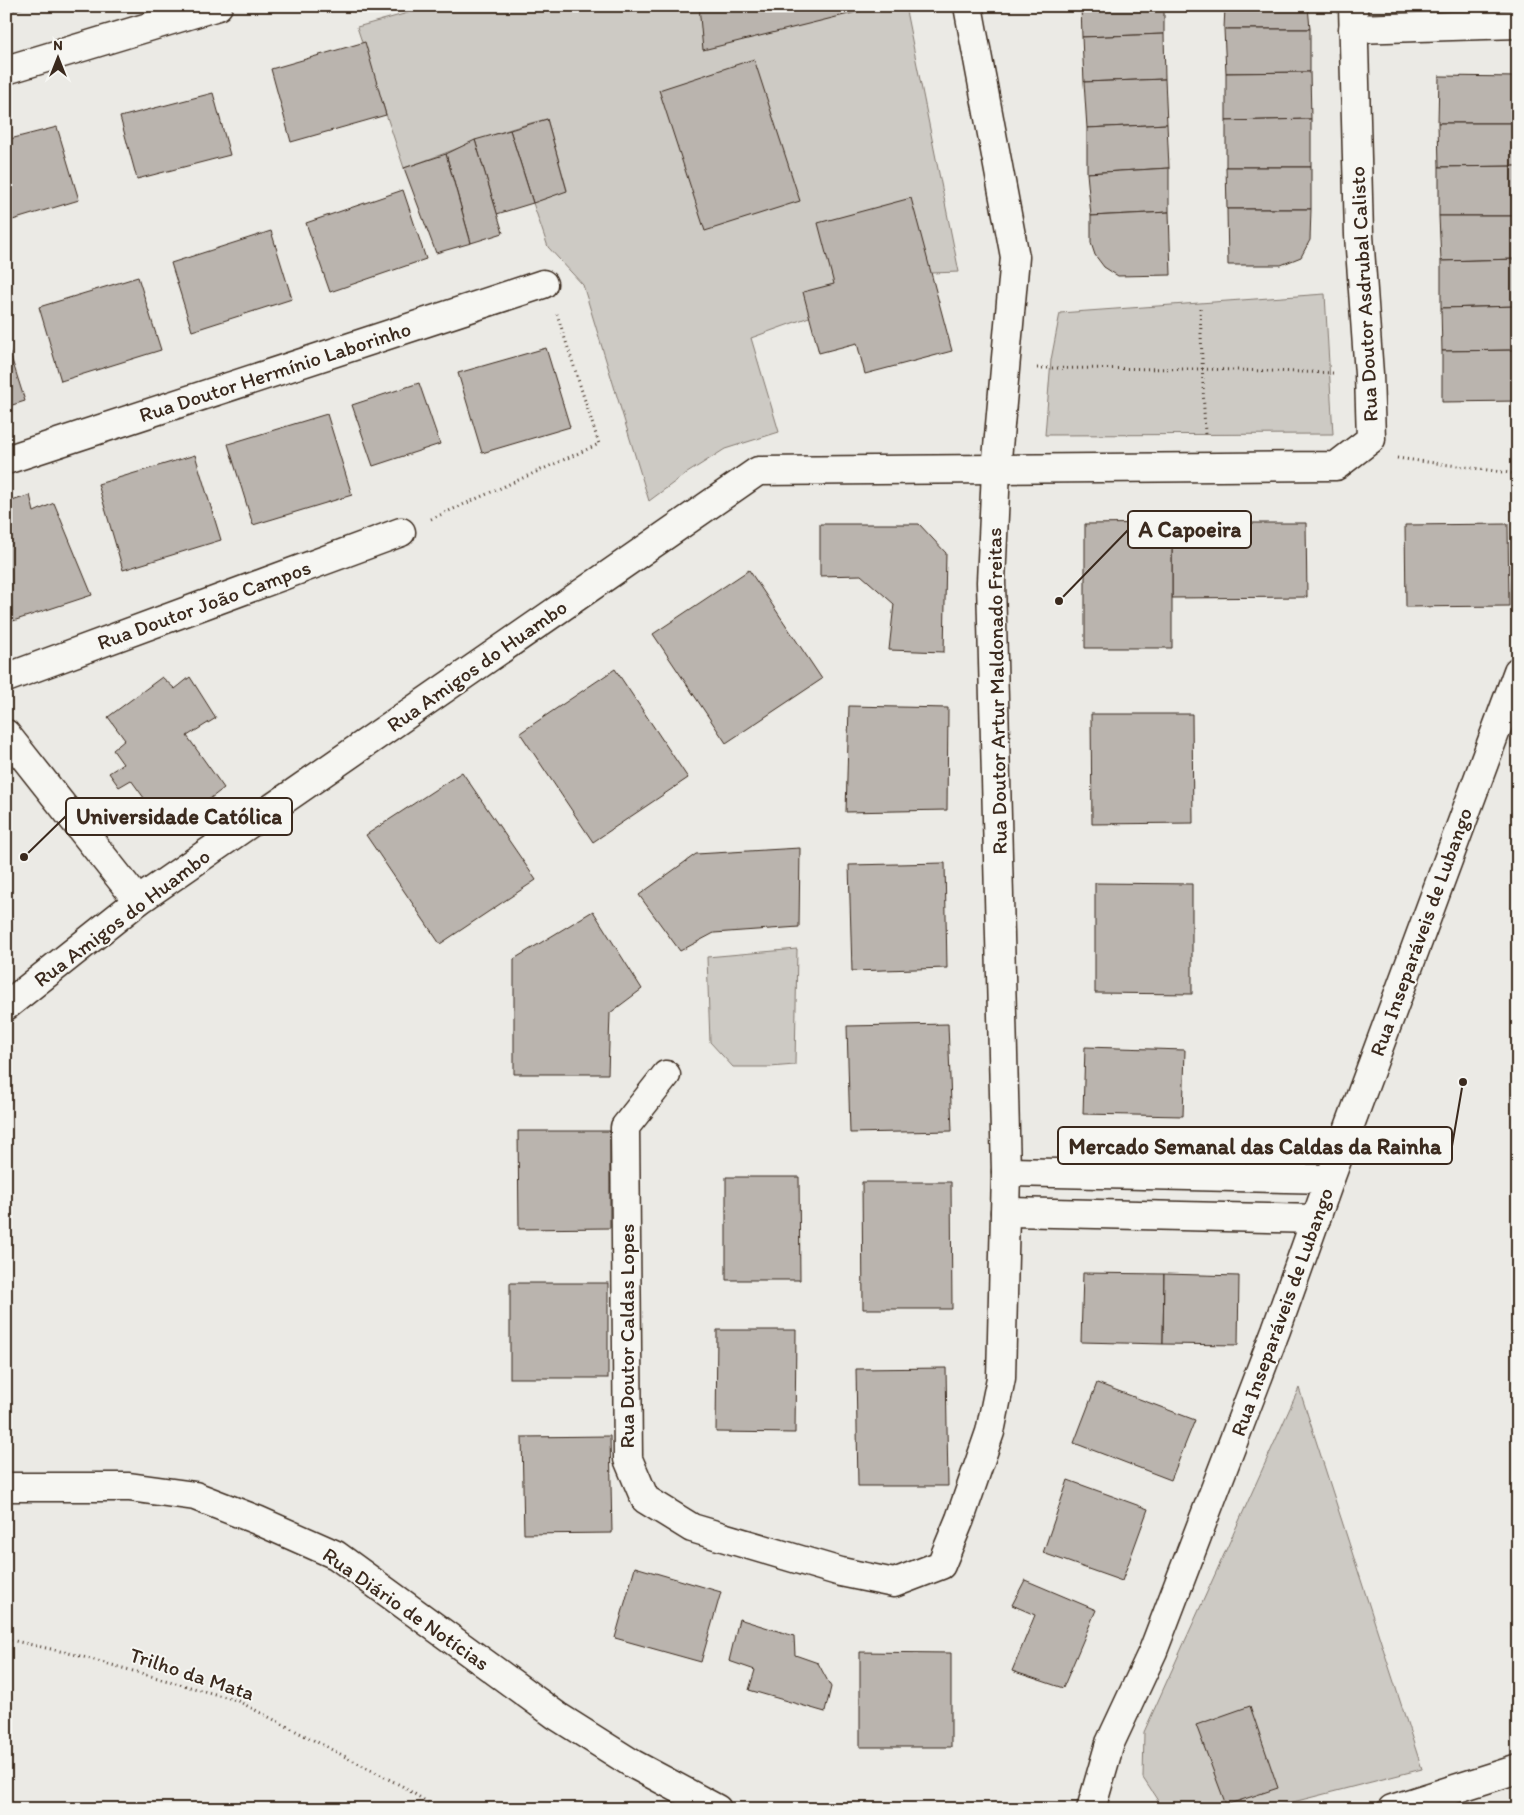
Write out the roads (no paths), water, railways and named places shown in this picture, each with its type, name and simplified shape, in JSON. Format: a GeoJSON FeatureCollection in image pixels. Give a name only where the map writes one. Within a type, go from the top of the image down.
{"type":"FeatureCollection","features":[{"type":"Feature","properties":{"kind":"street"},"geometry":{"type":"LineString","coordinates":[[6,70],[218,6]]}},
{"type":"Feature","properties":{"kind":"street","name":"Rua Doutor Artur Maldonado Freitas"},"geometry":{"type":"LineString","coordinates":[[968,6],[1015,256],[996,470],[991,582],[1006,1172],[1005,1212]]}},
{"type":"Feature","properties":{"kind":"street"},"geometry":{"type":"LineString","coordinates":[[1353,18],[1518,24]]}},
{"type":"Feature","properties":{"kind":"street","name":"Rua Doutor Asdrubal Calisto"},"geometry":{"type":"LineString","coordinates":[[996,470],[1336,466],[1370,439],[1369,374],[1359,235],[1353,18]]}},
{"type":"Feature","properties":{"kind":"street","name":"Rua Doutor Hermínio Laborinho"},"geometry":{"type":"LineString","coordinates":[[6,460],[543,284]]}},
{"type":"Feature","properties":{"kind":"street","name":"Rua Amigos do Huambo"},"geometry":{"type":"LineString","coordinates":[[6,1006],[138,901],[758,471],[996,470]]}},
{"type":"Feature","properties":{"kind":"street","name":"Rua Doutor João Campos"},"geometry":{"type":"LineString","coordinates":[[6,678],[401,532]]}},
{"type":"Feature","properties":{"kind":"street","name":"Rua Inseparáveis de Lubango"},"geometry":{"type":"LineString","coordinates":[[1091,1809],[1110,1743],[1156,1642],[1270,1349],[1330,1179],[1518,671]]}},
{"type":"Feature","properties":{"kind":"street"},"geometry":{"type":"LineString","coordinates":[[6,734],[138,901]]}},
{"type":"Feature","properties":{"kind":"street","name":"Rua Doutor Caldas Lopes"},"geometry":{"type":"LineString","coordinates":[[666,1075],[625,1127],[628,1458],[645,1499],[692,1528],[832,1570],[894,1583],[941,1565],[960,1519],[990,1432],[1001,1378],[1005,1212]]}},
{"type":"Feature","properties":{"kind":"street"},"geometry":{"type":"LineString","coordinates":[[1006,1172],[1330,1179]]}},
{"type":"Feature","properties":{"kind":"street"},"geometry":{"type":"LineString","coordinates":[[1005,1212],[1316,1219]]}},
{"type":"Feature","properties":{"kind":"street","name":"Rua Diário de Notícias"},"geometry":{"type":"LineString","coordinates":[[6,1488],[129,1487],[195,1496],[257,1520],[336,1555],[557,1716],[633,1764],[717,1809]]}},
{"type":"Feature","properties":{"kind":"street"},"geometry":{"type":"LineString","coordinates":[[1392,1809],[1518,1769]]}},
{"type":"Feature","properties":{"kind":"place","name":"A Capoeira"},"geometry":{"type":"Point","coordinates":[1059,601]}},
{"type":"Feature","properties":{"kind":"place","name":"Universidade Católica"},"geometry":{"type":"Point","coordinates":[24,857]}},
{"type":"Feature","properties":{"kind":"place","name":"Mercado Semanal das Caldas da Rainha"},"geometry":{"type":"Point","coordinates":[1463,1082]}}]}
